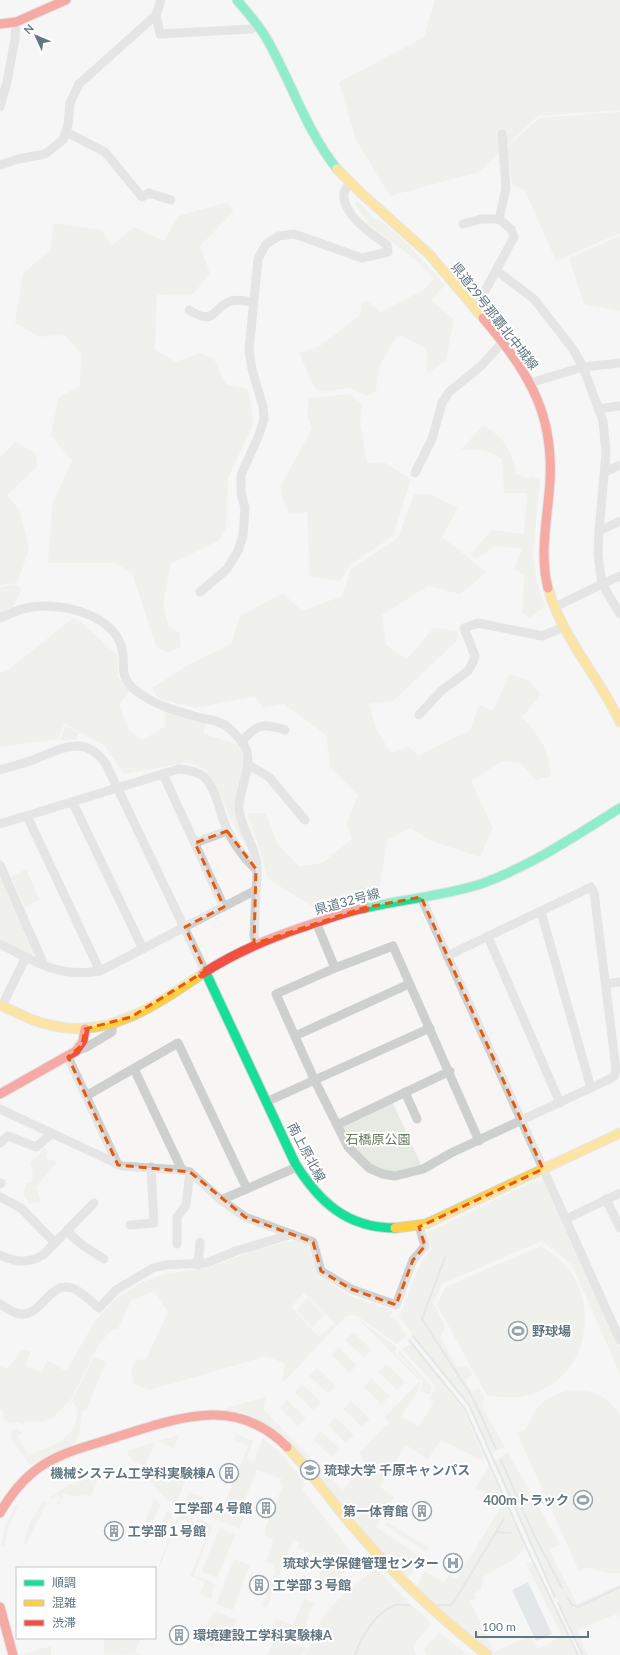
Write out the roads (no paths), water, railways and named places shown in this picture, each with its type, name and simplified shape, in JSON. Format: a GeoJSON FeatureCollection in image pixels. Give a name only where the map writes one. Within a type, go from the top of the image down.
{"type":"FeatureCollection","features":[{"type":"Feature","properties":{"kind":"main road"},"geometry":{"type":"LineString","coordinates":[[0,24],[16,22],[66,0]]}},
{"type":"Feature","properties":{"kind":"main road","name":"県道29号那覇北中城線"},"geometry":{"type":"LineString","coordinates":[[237,0],[259,25],[311,132],[330,161],[350,182],[424,249],[502,343],[530,383],[543,413],[550,451],[550,476],[544,553],[547,583],[554,607],[564,627],[600,682],[620,722]]}},
{"type":"Feature","properties":{"kind":"main road","name":"県道32号線"},"geometry":{"type":"LineString","coordinates":[[1,1006],[51,1026],[85,1029],[112,1025],[143,1011],[234,953],[256,943],[316,922],[363,908],[480,884],[506,874],[564,843],[620,808]]}},
{"type":"Feature","properties":{"kind":"main road","name":"南上原北線"},"geometry":{"type":"LineString","coordinates":[[205,971],[297,1167],[315,1195],[330,1208],[346,1218],[382,1228],[419,1226],[433,1221],[620,1133]]}},
{"type":"Feature","properties":{"kind":"main road"},"geometry":{"type":"LineString","coordinates":[[0,1094],[76,1051],[83,1041],[85,1029]]}},
{"type":"Feature","properties":{"kind":"main road"},"geometry":{"type":"LineString","coordinates":[[0,1513],[13,1491],[30,1473],[58,1455],[190,1416],[213,1414],[239,1418],[266,1428],[286,1444],[349,1523],[412,1592],[442,1619],[487,1655]]}},
{"type":"Feature","properties":{"kind":"main road"},"geometry":{"type":"LineString","coordinates":[[0,1607],[13,1655]]}},
{"type":"Feature","properties":{"kind":"street"},"geometry":{"type":"LineString","coordinates":[[0,165],[18,158],[45,154],[63,140],[66,132],[70,103],[79,84],[156,15],[161,0]]}},
{"type":"Feature","properties":{"kind":"street"},"geometry":{"type":"LineString","coordinates":[[156,15],[160,34],[251,30],[259,25]]}},
{"type":"Feature","properties":{"kind":"street"},"geometry":{"type":"LineString","coordinates":[[0,107],[16,39],[16,22]]}},
{"type":"Feature","properties":{"kind":"street"},"geometry":{"type":"LineString","coordinates":[[66,132],[105,152],[142,197],[149,193],[171,200]]}},
{"type":"Feature","properties":{"kind":"street"},"geometry":{"type":"LineString","coordinates":[[499,220],[506,188],[502,134]]}},
{"type":"Feature","properties":{"kind":"street"},"geometry":{"type":"LineString","coordinates":[[200,592],[227,569],[238,551],[243,536],[246,508],[241,492],[240,475],[259,435],[264,419],[263,407],[252,369],[249,350],[258,259],[266,244],[279,236],[294,234],[362,258],[388,252],[387,245],[356,220],[346,205],[344,193],[350,182]]}},
{"type":"Feature","properties":{"kind":"street"},"geometry":{"type":"LineString","coordinates":[[463,224],[481,219],[499,220],[510,230],[514,237],[497,271],[478,304],[474,308]]}},
{"type":"Feature","properties":{"kind":"street"},"geometry":{"type":"LineString","coordinates":[[497,271],[534,299],[573,349],[583,367],[603,421],[606,452],[598,531],[598,555],[602,584],[620,614]]}},
{"type":"Feature","properties":{"kind":"street"},"geometry":{"type":"LineString","coordinates":[[190,310],[199,316],[205,317],[212,316],[230,301],[239,300],[253,302]]}},
{"type":"Feature","properties":{"kind":"street"},"geometry":{"type":"LineString","coordinates":[[415,473],[432,439],[442,403],[449,392],[481,366],[502,343]]}},
{"type":"Feature","properties":{"kind":"street"},"geometry":{"type":"LineString","coordinates":[[530,383],[583,367],[620,363]]}},
{"type":"Feature","properties":{"kind":"street"},"geometry":{"type":"LineString","coordinates":[[598,409],[620,406]]}},
{"type":"Feature","properties":{"kind":"street"},"geometry":{"type":"LineString","coordinates":[[605,472],[620,465]]}},
{"type":"Feature","properties":{"kind":"street"},"geometry":{"type":"LineString","coordinates":[[598,531],[620,521]]}},
{"type":"Feature","properties":{"kind":"street"},"geometry":{"type":"LineString","coordinates":[[554,607],[620,576]]}},
{"type":"Feature","properties":{"kind":"street"},"geometry":{"type":"LineString","coordinates":[[0,618],[25,608],[49,606],[88,614],[98,618],[115,635],[120,644],[122,653],[122,667],[125,679],[134,689],[168,708],[222,723],[242,741],[247,751],[247,764],[241,788],[239,809],[256,860],[254,936],[256,943]]}},
{"type":"Feature","properties":{"kind":"street"},"geometry":{"type":"LineString","coordinates":[[419,715],[441,691],[468,671],[473,662],[475,656],[464,628],[478,623],[542,636],[559,631],[564,627]]}},
{"type":"Feature","properties":{"kind":"street"},"geometry":{"type":"LineString","coordinates":[[242,741],[253,729],[263,726],[273,726],[285,730]]}},
{"type":"Feature","properties":{"kind":"street"},"geometry":{"type":"LineString","coordinates":[[0,770],[39,758],[62,747],[83,746],[92,748],[99,753],[106,764],[205,971]]}},
{"type":"Feature","properties":{"kind":"street"},"geometry":{"type":"LineString","coordinates":[[247,764],[269,777],[304,820]]}},
{"type":"Feature","properties":{"kind":"street"},"geometry":{"type":"LineString","coordinates":[[0,824],[179,769],[189,770],[202,775],[210,785],[227,831],[250,864],[256,869]]}},
{"type":"Feature","properties":{"kind":"street"},"geometry":{"type":"LineString","coordinates":[[163,774],[224,907]]}},
{"type":"Feature","properties":{"kind":"street"},"geometry":{"type":"LineString","coordinates":[[72,803],[143,949]]}},
{"type":"Feature","properties":{"kind":"street"},"geometry":{"type":"LineString","coordinates":[[27,816],[100,971]]}},
{"type":"Feature","properties":{"kind":"street"},"geometry":{"type":"LineString","coordinates":[[195,843],[227,831]]}},
{"type":"Feature","properties":{"kind":"street"},"geometry":{"type":"LineString","coordinates":[[0,865],[44,965]]}},
{"type":"Feature","properties":{"kind":"street"},"geometry":{"type":"LineString","coordinates":[[447,956],[591,887],[594,892],[606,984],[616,1069],[614,1077],[423,1169],[395,1176],[384,1174],[369,1168],[348,1147],[314,1079],[276,994],[335,968],[393,946],[480,1141]]}},
{"type":"Feature","properties":{"kind":"street"},"geometry":{"type":"LineString","coordinates":[[0,944],[44,965],[64,972],[83,974],[100,971],[256,890]]}},
{"type":"Feature","properties":{"kind":"street"},"geometry":{"type":"LineString","coordinates":[[421,897],[620,1340]]}},
{"type":"Feature","properties":{"kind":"street"},"geometry":{"type":"LineString","coordinates":[[541,912],[591,1088]]}},
{"type":"Feature","properties":{"kind":"street"},"geometry":{"type":"LineString","coordinates":[[316,922],[335,968]]}},
{"type":"Feature","properties":{"kind":"street"},"geometry":{"type":"LineString","coordinates":[[488,937],[560,1103]]}},
{"type":"Feature","properties":{"kind":"street"},"geometry":{"type":"LineString","coordinates":[[1,1006],[26,957]]}},
{"type":"Feature","properties":{"kind":"street"},"geometry":{"type":"LineString","coordinates":[[606,984],[620,982]]}},
{"type":"Feature","properties":{"kind":"street"},"geometry":{"type":"LineString","coordinates":[[294,1036],[409,984]]}},
{"type":"Feature","properties":{"kind":"street"},"geometry":{"type":"LineString","coordinates":[[76,1051],[87,1047],[112,1032],[112,1025]]}},
{"type":"Feature","properties":{"kind":"street"},"geometry":{"type":"LineString","coordinates":[[266,1102],[314,1079],[430,1028]]}},
{"type":"Feature","properties":{"kind":"street"},"geometry":{"type":"LineString","coordinates":[[86,1096],[178,1043],[247,1189]]}},
{"type":"Feature","properties":{"kind":"street"},"geometry":{"type":"LineString","coordinates":[[68,1056],[118,1165]]}},
{"type":"Feature","properties":{"kind":"street"},"geometry":{"type":"LineString","coordinates":[[134,1069],[186,1171],[221,1200],[245,1217],[313,1242],[321,1271],[350,1289],[396,1305],[413,1260],[425,1246],[419,1226]]}},
{"type":"Feature","properties":{"kind":"street"},"geometry":{"type":"LineString","coordinates":[[337,1125],[450,1071]]}},
{"type":"Feature","properties":{"kind":"street"},"geometry":{"type":"LineString","coordinates":[[405,1092],[417,1119]]}},
{"type":"Feature","properties":{"kind":"street"},"geometry":{"type":"LineString","coordinates":[[0,1109],[118,1165],[186,1171]]}},
{"type":"Feature","properties":{"kind":"street"},"geometry":{"type":"LineString","coordinates":[[0,1143],[8,1136],[36,1147],[40,1146],[51,1134]]}},
{"type":"Feature","properties":{"kind":"street"},"geometry":{"type":"LineString","coordinates":[[130,1225],[154,1223],[151,1167]]}},
{"type":"Feature","properties":{"kind":"street"},"geometry":{"type":"LineString","coordinates":[[221,1200],[297,1167]]}},
{"type":"Feature","properties":{"kind":"street"},"geometry":{"type":"LineString","coordinates":[[177,1244],[177,1217],[186,1205],[186,1171]]}},
{"type":"Feature","properties":{"kind":"street"},"geometry":{"type":"LineString","coordinates":[[566,1219],[620,1193]]}},
{"type":"Feature","properties":{"kind":"street"},"geometry":{"type":"LineString","coordinates":[[0,1197],[21,1208],[55,1243]]}},
{"type":"Feature","properties":{"kind":"street"},"geometry":{"type":"LineString","coordinates":[[606,1199],[620,1228]]}},
{"type":"Feature","properties":{"kind":"street"},"geometry":{"type":"LineString","coordinates":[[0,1255],[24,1262],[34,1260],[43,1255],[94,1202]]}},
{"type":"Feature","properties":{"kind":"street"},"geometry":{"type":"LineString","coordinates":[[67,1231],[82,1245],[104,1259]]}},
{"type":"Feature","properties":{"kind":"street"},"geometry":{"type":"LineString","coordinates":[[0,1304],[16,1313],[31,1312],[39,1307],[52,1292],[61,1287],[71,1287],[99,1308],[116,1290],[153,1268],[198,1264],[292,1234]]}},
{"type":"Feature","properties":{"kind":"street"},"geometry":{"type":"LineString","coordinates":[[198,1264],[200,1242]]}},
{"type":"Feature","properties":{"kind":"waterway"},"geometry":{"type":"LineString","coordinates":[[445,1257],[422,1319],[473,1398],[496,1449]]}},
{"type":"Feature","properties":{"kind":"waterway"},"geometry":{"type":"LineString","coordinates":[[413,1336],[469,1405],[555,1597]]}},
{"type":"Feature","properties":{"kind":"waterway"},"geometry":{"type":"LineString","coordinates":[[409,1340],[465,1409],[527,1549],[578,1655]]}},
{"type":"Feature","properties":{"kind":"waterway"},"geometry":{"type":"LineString","coordinates":[[501,1460],[533,1533],[562,1588]]}},
{"type":"Feature","properties":{"kind":"waterway"},"geometry":{"type":"LineString","coordinates":[[438,1605],[451,1605],[455,1600],[504,1519]]}},
{"type":"Feature","properties":{"kind":"waterway"},"geometry":{"type":"LineString","coordinates":[[496,1532],[511,1533]]}},
{"type":"Feature","properties":{"kind":"waterway"},"geometry":{"type":"LineString","coordinates":[[568,1598],[571,1604],[578,1607],[620,1587]]}},
{"type":"Feature","properties":{"kind":"waterway"},"geometry":{"type":"LineString","coordinates":[[558,1603],[582,1654]]}},
{"type":"Feature","properties":{"kind":"waterway"},"geometry":{"type":"LineString","coordinates":[[355,1655],[361,1641],[374,1620],[395,1605],[409,1605]]}},
{"type":"Feature","properties":{"kind":"place","name":"野球場"},"geometry":{"type":"Point","coordinates":[518,1331]}},
{"type":"Feature","properties":{"kind":"place","name":"琉球大学 千原キャンパス"},"geometry":{"type":"Point","coordinates":[310,1470]}},
{"type":"Feature","properties":{"kind":"place","name":"機械システム工学科実験棟A"},"geometry":{"type":"Point","coordinates":[229,1473]}},
{"type":"Feature","properties":{"kind":"place","name":"400mトラック"},"geometry":{"type":"Point","coordinates":[583,1500]}},
{"type":"Feature","properties":{"kind":"place","name":"工学部４号館"},"geometry":{"type":"Point","coordinates":[266,1508]}},
{"type":"Feature","properties":{"kind":"place","name":"第一体育館"},"geometry":{"type":"Point","coordinates":[422,1511]}},
{"type":"Feature","properties":{"kind":"place","name":"工学部１号館"},"geometry":{"type":"Point","coordinates":[114,1531]}},
{"type":"Feature","properties":{"kind":"place","name":"琉球大学保健管理センター"},"geometry":{"type":"Point","coordinates":[453,1563]}},
{"type":"Feature","properties":{"kind":"place","name":"工学部３号館"},"geometry":{"type":"Point","coordinates":[259,1585]}},
{"type":"Feature","properties":{"kind":"place","name":"環境建設工学科実験棟A"},"geometry":{"type":"Point","coordinates":[179,1635]}},
{"type":"Feature","properties":{"kind":"park label","name":"石橋原公園"},"geometry":{"type":"Point","coordinates":[378,1139]}}]}
